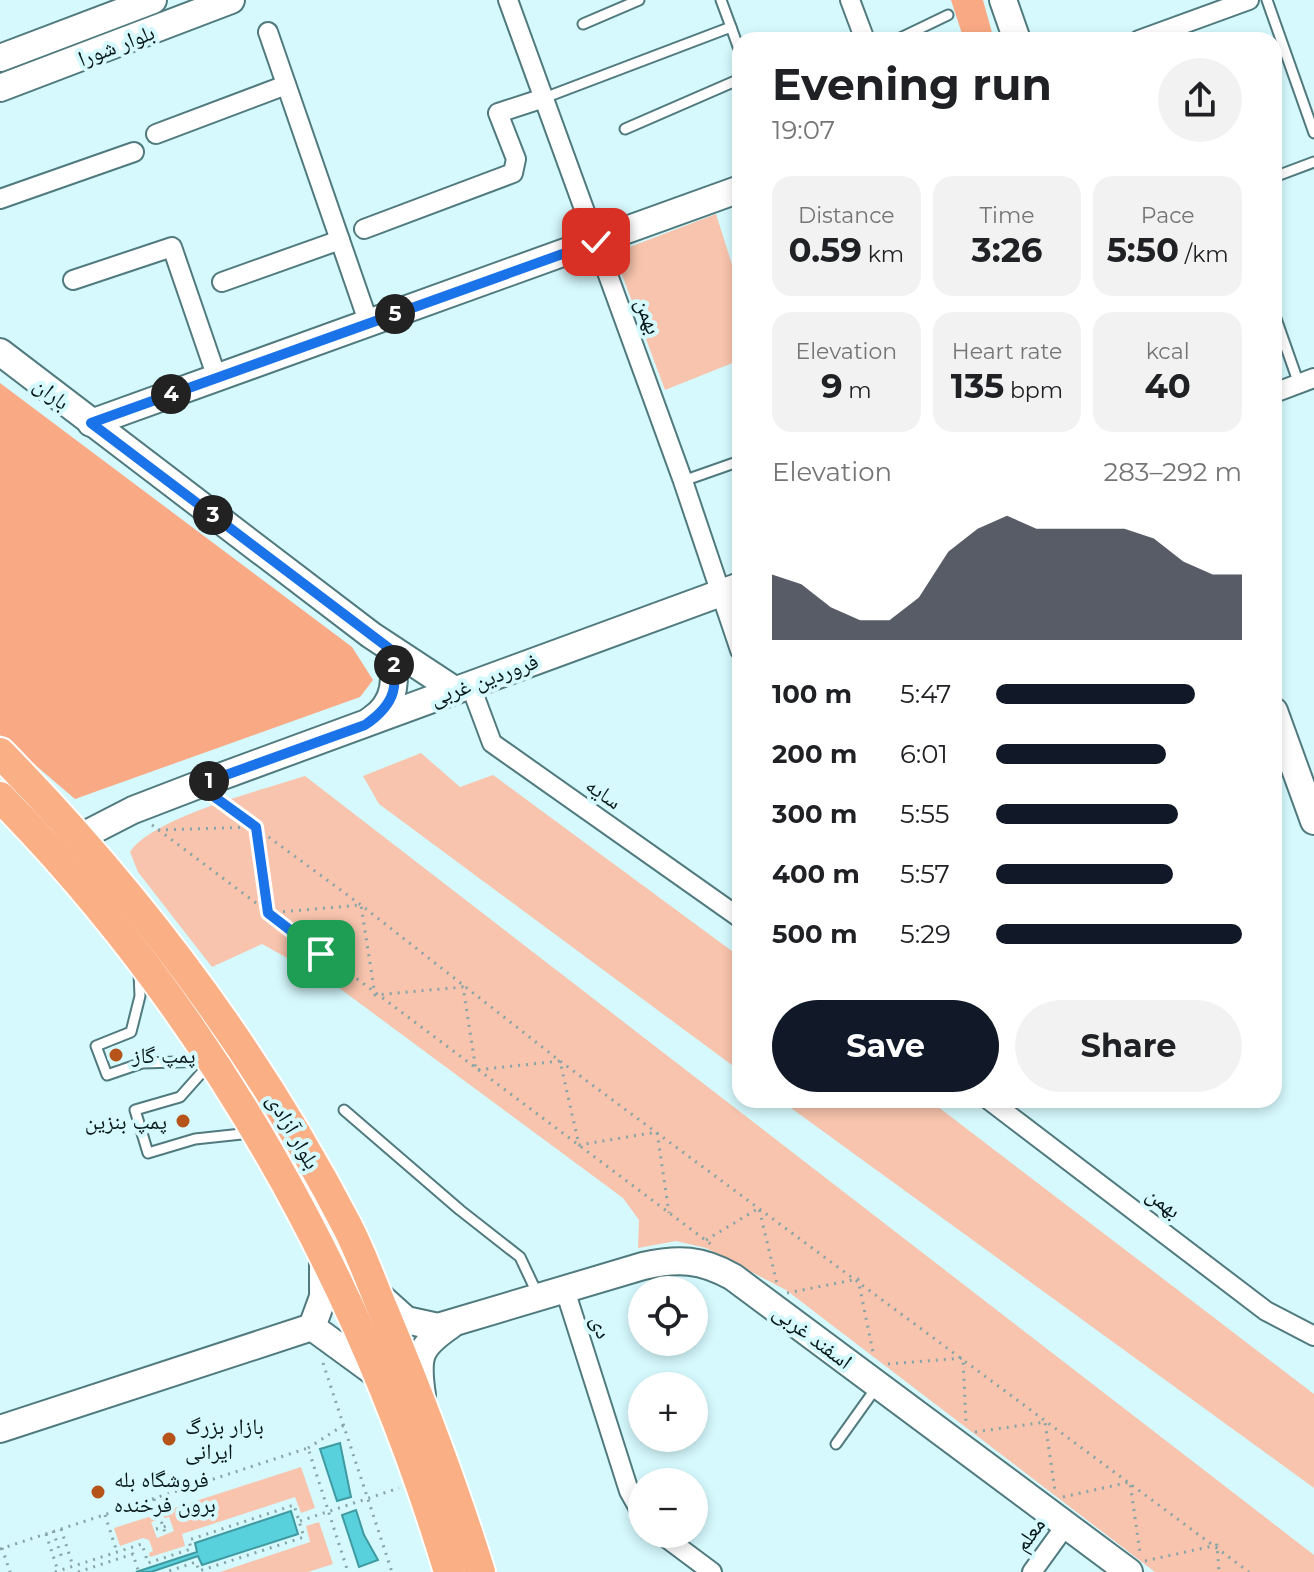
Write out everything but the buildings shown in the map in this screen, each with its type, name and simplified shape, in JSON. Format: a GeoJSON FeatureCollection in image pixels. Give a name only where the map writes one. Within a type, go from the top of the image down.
{"type":"FeatureCollection","features":[{"type":"Feature","properties":{"kind":"main road","name":"بلوار آزادی"},"geometry":{"type":"LineString","coordinates":[[0,753],[66,845],[257,1132],[323,1255],[375,1373],[449,1572]]}},
{"type":"Feature","properties":{"kind":"main road","name":"بلوار آزادی"},"geometry":{"type":"LineString","coordinates":[[0,797],[66,845],[109,868],[264,1079],[349,1229],[423,1404],[480,1572]]}},
{"type":"Feature","properties":{"kind":"street","name":"بلوار شورا"},"geometry":{"type":"LineString","coordinates":[[0,58],[153,0]]}},
{"type":"Feature","properties":{"kind":"street","name":"بلوار شورا"},"geometry":{"type":"LineString","coordinates":[[0,88],[231,0]]}},
{"type":"Feature","properties":{"kind":"street","name":"بهمن"},"geometry":{"type":"LineString","coordinates":[[508,0],[683,481],[729,590]]}},
{"type":"Feature","properties":{"kind":"street"},"geometry":{"type":"LineString","coordinates":[[850,0],[862,32]]}},
{"type":"Feature","properties":{"kind":"street"},"geometry":{"type":"LineString","coordinates":[[1003,0],[1014,32]]}},
{"type":"Feature","properties":{"kind":"street"},"geometry":{"type":"LineString","coordinates":[[1157,32],[1218,5],[1249,0]]}},
{"type":"Feature","properties":{"kind":"street"},"geometry":{"type":"LineString","coordinates":[[268,32],[369,324]]}},
{"type":"Feature","properties":{"kind":"street"},"geometry":{"type":"LineString","coordinates":[[156,134],[286,85]]}},
{"type":"Feature","properties":{"kind":"street"},"geometry":{"type":"LineString","coordinates":[[364,229],[513,173],[516,159],[498,113],[544,98]]}},
{"type":"Feature","properties":{"kind":"street"},"geometry":{"type":"LineString","coordinates":[[0,199],[134,152]]}},
{"type":"Feature","properties":{"kind":"street"},"geometry":{"type":"LineString","coordinates":[[91,423],[732,192]]}},
{"type":"Feature","properties":{"kind":"street"},"geometry":{"type":"LineString","coordinates":[[222,282],[340,240]]}},
{"type":"Feature","properties":{"kind":"street"},"geometry":{"type":"LineString","coordinates":[[73,280],[172,247],[217,378]]}},
{"type":"Feature","properties":{"kind":"street","name":"باران"},"geometry":{"type":"LineString","coordinates":[[0,352],[390,649],[462,686]]}},
{"type":"Feature","properties":{"kind":"street"},"geometry":{"type":"LineString","coordinates":[[1282,390],[1307,381]]}},
{"type":"Feature","properties":{"kind":"street","name":"فروردین غربی"},"geometry":{"type":"LineString","coordinates":[[66,845],[133,810],[198,785],[729,590]]}},
{"type":"Feature","properties":{"kind":"street"},"geometry":{"type":"LineString","coordinates":[[365,725],[388,707],[392,696],[395,668],[390,649]]}},
{"type":"Feature","properties":{"kind":"street","name":"سایه"},"geometry":{"type":"LineString","coordinates":[[462,686],[492,743],[732,912]]}},
{"type":"Feature","properties":{"kind":"street"},"geometry":{"type":"LineString","coordinates":[[1282,733],[1314,821]]}},
{"type":"Feature","properties":{"kind":"street","name":"بهمن"},"geometry":{"type":"LineString","coordinates":[[1000,1108],[1266,1311],[1314,1336]]}},
{"type":"Feature","properties":{"kind":"street"},"geometry":{"type":"LineString","coordinates":[[312,1327],[323,1297],[323,1255]]}},
{"type":"Feature","properties":{"kind":"street","name":"اسفند غربی"},"geometry":{"type":"LineString","coordinates":[[451,1325],[643,1266],[667,1261],[698,1261],[733,1277],[1129,1572]]}},
{"type":"Feature","properties":{"kind":"street","name":"دی"},"geometry":{"type":"LineString","coordinates":[[565,1290],[628,1488]]}},
{"type":"Feature","properties":{"kind":"street"},"geometry":{"type":"LineString","coordinates":[[375,1292],[393,1311],[414,1324],[451,1325]]}},
{"type":"Feature","properties":{"kind":"street"},"geometry":{"type":"LineString","coordinates":[[423,1404],[419,1359],[428,1340],[451,1325]]}},
{"type":"Feature","properties":{"kind":"street"},"geometry":{"type":"LineString","coordinates":[[312,1327],[375,1373]]}},
{"type":"Feature","properties":{"kind":"street"},"geometry":{"type":"LineString","coordinates":[[0,1429],[312,1327]]}},
{"type":"Feature","properties":{"kind":"street","name":"معلم"},"geometry":{"type":"LineString","coordinates":[[1032,1572],[1066,1525]]}},
{"type":"Feature","properties":{"kind":"street"},"geometry":{"type":"LineString","coordinates":[[680,1548],[712,1572]]}},
{"type":"Feature","properties":{"kind":"lane"},"geometry":{"type":"LineString","coordinates":[[583,24],[639,0]]}},
{"type":"Feature","properties":{"kind":"lane"},"geometry":{"type":"LineString","coordinates":[[721,0],[733,32]]}},
{"type":"Feature","properties":{"kind":"lane"},"geometry":{"type":"LineString","coordinates":[[1267,0],[1279,32]]}},
{"type":"Feature","properties":{"kind":"lane"},"geometry":{"type":"LineString","coordinates":[[913,32],[948,15]]}},
{"type":"Feature","properties":{"kind":"lane"},"geometry":{"type":"LineString","coordinates":[[544,98],[731,27]]}},
{"type":"Feature","properties":{"kind":"lane"},"geometry":{"type":"LineString","coordinates":[[1282,39],[1311,113],[1314,133]]}},
{"type":"Feature","properties":{"kind":"lane"},"geometry":{"type":"LineString","coordinates":[[625,129],[732,82]]}},
{"type":"Feature","properties":{"kind":"lane"},"geometry":{"type":"LineString","coordinates":[[1282,174],[1314,162]]}},
{"type":"Feature","properties":{"kind":"lane"},"geometry":{"type":"LineString","coordinates":[[1282,329],[1307,381]]}},
{"type":"Feature","properties":{"kind":"lane"},"geometry":{"type":"LineString","coordinates":[[683,481],[732,464]]}},
{"type":"Feature","properties":{"kind":"lane"},"geometry":{"type":"LineString","coordinates":[[139,958],[140,996],[131,1032],[96,1046],[107,1075],[142,1063],[212,1061]]}},
{"type":"Feature","properties":{"kind":"lane"},"geometry":{"type":"LineString","coordinates":[[212,1061],[180,1097],[135,1110],[148,1153],[195,1139],[257,1132]]}},
{"type":"Feature","properties":{"kind":"lane"},"geometry":{"type":"LineString","coordinates":[[344,1110],[520,1257],[539,1298]]}},
{"type":"Feature","properties":{"kind":"lane"},"geometry":{"type":"LineString","coordinates":[[836,1444],[878,1385]]}},
{"type":"Feature","properties":{"kind":"path"},"geometry":{"type":"LineString","coordinates":[[198,785],[361,905],[560,1061],[1217,1545],[1249,1572]]}},
{"type":"Feature","properties":{"kind":"path"},"geometry":{"type":"LineString","coordinates":[[133,810],[375,995],[706,1240],[759,1208]]}},
{"type":"Feature","properties":{"kind":"path"},"geometry":{"type":"LineString","coordinates":[[158,830],[256,827]]}},
{"type":"Feature","properties":{"kind":"path"},"geometry":{"type":"LineString","coordinates":[[256,827],[268,913]]}},
{"type":"Feature","properties":{"kind":"path"},"geometry":{"type":"LineString","coordinates":[[268,913],[361,905]]}},
{"type":"Feature","properties":{"kind":"path"},"geometry":{"type":"LineString","coordinates":[[361,905],[375,995]]}},
{"type":"Feature","properties":{"kind":"path"},"geometry":{"type":"LineString","coordinates":[[375,995],[463,987]]}},
{"type":"Feature","properties":{"kind":"path"},"geometry":{"type":"LineString","coordinates":[[463,987],[476,1070]]}},
{"type":"Feature","properties":{"kind":"path"},"geometry":{"type":"LineString","coordinates":[[476,1070],[560,1061]]}},
{"type":"Feature","properties":{"kind":"path"},"geometry":{"type":"LineString","coordinates":[[560,1061],[579,1145]]}},
{"type":"Feature","properties":{"kind":"path"},"geometry":{"type":"LineString","coordinates":[[579,1145],[657,1132]]}},
{"type":"Feature","properties":{"kind":"path"},"geometry":{"type":"LineString","coordinates":[[657,1132],[669,1213]]}},
{"type":"Feature","properties":{"kind":"path"},"geometry":{"type":"LineString","coordinates":[[759,1208],[779,1294],[858,1279]]}},
{"type":"Feature","properties":{"kind":"path"},"geometry":{"type":"LineString","coordinates":[[858,1279],[876,1366],[963,1358]]}},
{"type":"Feature","properties":{"kind":"path"},"geometry":{"type":"LineString","coordinates":[[963,1358],[967,1433],[1045,1422],[1056,1498],[1130,1482]]}},
{"type":"Feature","properties":{"kind":"path"},"geometry":{"type":"LineString","coordinates":[[322,1359],[392,1572]]}},
{"type":"Feature","properties":{"kind":"path"},"geometry":{"type":"LineString","coordinates":[[10,1572],[1,1549],[308,1448],[344,1425]]}},
{"type":"Feature","properties":{"kind":"path"},"geometry":{"type":"LineString","coordinates":[[308,1448],[348,1572]]}},
{"type":"Feature","properties":{"kind":"path"},"geometry":{"type":"LineString","coordinates":[[299,1521],[418,1482]]}},
{"type":"Feature","properties":{"kind":"path"},"geometry":{"type":"LineString","coordinates":[[1130,1482],[1141,1562],[1217,1545]]}},
{"type":"Feature","properties":{"kind":"path"},"geometry":{"type":"LineString","coordinates":[[154,1499],[165,1533]]}},
{"type":"Feature","properties":{"kind":"path"},"geometry":{"type":"LineString","coordinates":[[46,1534],[57,1572],[142,1544],[148,1563],[191,1549],[189,1540],[294,1505],[304,1537],[199,1571],[196,1562],[166,1572]]}},
{"type":"Feature","properties":{"kind":"path"},"geometry":{"type":"LineString","coordinates":[[105,1515],[117,1552]]}},
{"type":"Feature","properties":{"kind":"path"},"geometry":{"type":"LineString","coordinates":[[156,1529],[170,1525]]}},
{"type":"Feature","properties":{"kind":"path"},"geometry":{"type":"LineString","coordinates":[[61,1529],[73,1566]]}},
{"type":"Feature","properties":{"kind":"path"},"geometry":{"type":"LineString","coordinates":[[53,1531],[63,1561]]}},
{"type":"Feature","properties":{"kind":"path"},"geometry":{"type":"LineString","coordinates":[[1217,1545],[1219,1572]]}},
{"type":"Feature","properties":{"kind":"path"},"geometry":{"type":"LineString","coordinates":[[78,1572],[133,1554],[138,1570]]}},
{"type":"Feature","properties":{"kind":"shaded area"},"geometry":{"type":"Polygon","coordinates":[[[951,0],[983,0],[992,32],[961,32],[951,0]]]}},
{"type":"Feature","properties":{"kind":"shaded area"},"geometry":{"type":"Polygon","coordinates":[[[716,214],[732,265],[732,363],[665,390],[614,253],[716,214]]]}},
{"type":"Feature","properties":{"kind":"shaded area"},"geometry":{"type":"Polygon","coordinates":[[[0,383],[352,647],[373,680],[360,697],[75,799],[0,735],[0,383]]]}},
{"type":"Feature","properties":{"kind":"shaded area"},"geometry":{"type":"Polygon","coordinates":[[[421,753],[460,787],[493,775],[732,951],[732,1065],[379,804],[363,776],[421,753]]]}},
{"type":"Feature","properties":{"kind":"shaded area"},"geometry":{"type":"Polygon","coordinates":[[[305,776],[1314,1555],[1314,1572],[1155,1572],[786,1290],[706,1248],[676,1241],[638,1248],[639,1220],[623,1198],[331,982],[262,944],[212,967],[138,872],[130,852],[142,839],[161,827],[237,797],[305,776]]]}},
{"type":"Feature","properties":{"kind":"shaded area"},"geometry":{"type":"Polygon","coordinates":[[[791,1108],[939,1108],[1314,1394],[1314,1488],[791,1108]]]}},
{"type":"Feature","properties":{"kind":"shaded area"},"geometry":{"type":"Polygon","coordinates":[[[301,1467],[315,1508],[301,1513],[295,1497],[182,1534],[185,1546],[150,1557],[149,1553],[153,1551],[149,1540],[143,1538],[120,1546],[114,1528],[155,1515],[157,1520],[151,1522],[157,1538],[174,1531],[169,1517],[164,1518],[162,1512],[301,1467]]]}},
{"type":"Feature","properties":{"kind":"shaded area"},"geometry":{"type":"Polygon","coordinates":[[[319,1522],[333,1564],[308,1572],[220,1572],[310,1542],[306,1526],[319,1522]]]}},
{"type":"Feature","properties":{"kind":"water"},"geometry":{"type":"Polygon","coordinates":[[[340,1443],[351,1497],[337,1501],[320,1449],[340,1443]]]}},
{"type":"Feature","properties":{"kind":"water"},"geometry":{"type":"Polygon","coordinates":[[[356,1510],[364,1535],[378,1560],[359,1567],[342,1515],[356,1510]]]}},
{"type":"Feature","properties":{"kind":"water"},"geometry":{"type":"Polygon","coordinates":[[[291,1511],[298,1534],[202,1565],[198,1556],[151,1572],[136,1572],[197,1552],[195,1543],[291,1511]]]}},
{"type":"Feature","properties":{"kind":"place","name":"پمپ گاز"},"geometry":{"type":"Point","coordinates":[116,1055]}},
{"type":"Feature","properties":{"kind":"place","name":"پمپ بنزين"},"geometry":{"type":"Point","coordinates":[183,1121]}},
{"type":"Feature","properties":{"kind":"place","name":"بازار بزرگ ایرانی"},"geometry":{"type":"Point","coordinates":[169,1439]}},
{"type":"Feature","properties":{"kind":"place","name":"فروشگاه بله برون فرخنده"},"geometry":{"type":"Point","coordinates":[98,1492]}},
{"type":"Feature","properties":{"kind":"route"},"geometry":{"type":"LineString","coordinates":[[321,954],[268,913],[256,827],[198,785],[365,725],[377,717],[388,707],[394,687],[395,668],[390,649],[91,423],[596,242]]}}]}
